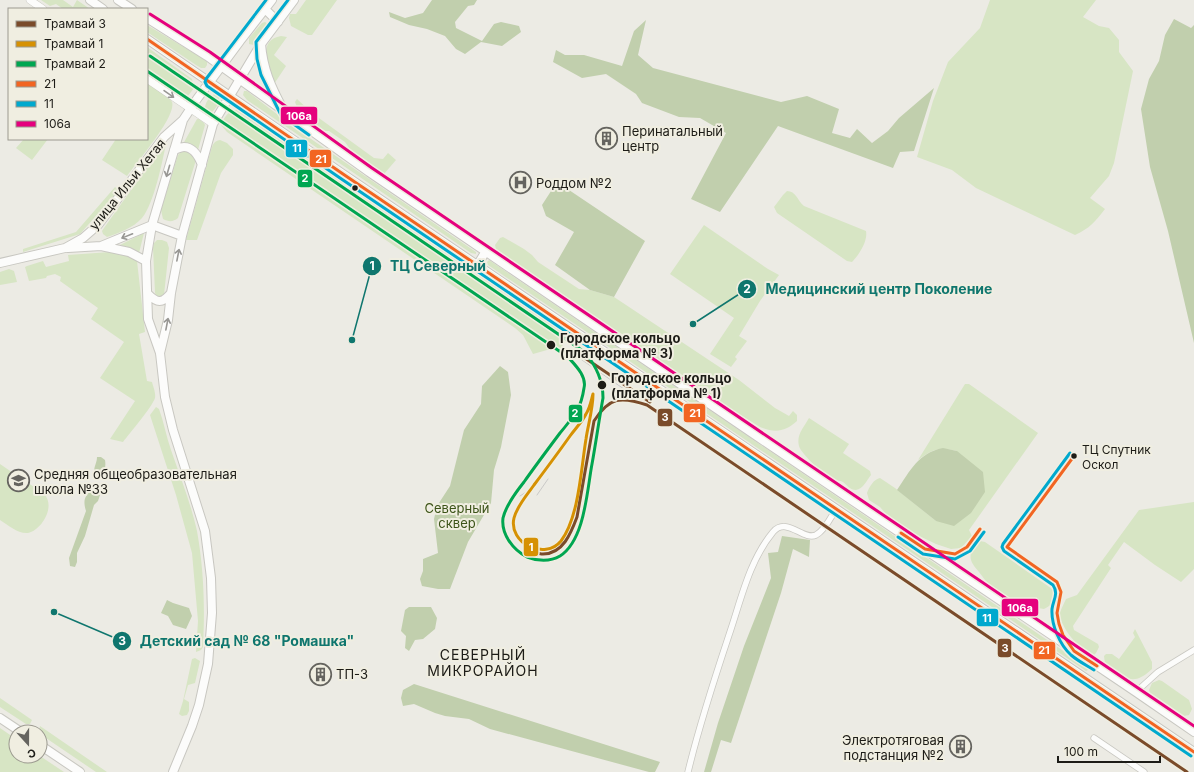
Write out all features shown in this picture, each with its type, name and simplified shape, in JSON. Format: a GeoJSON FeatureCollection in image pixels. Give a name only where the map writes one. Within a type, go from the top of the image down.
{"type":"FeatureCollection","features":[{"type":"Feature","properties":{"kind":"main road"},"geometry":{"type":"LineString","coordinates":[[90,0],[102,8]]}},
{"type":"Feature","properties":{"kind":"main road"},"geometry":{"type":"LineString","coordinates":[[118,0],[130,8]]}},
{"type":"Feature","properties":{"kind":"main road","name":"улица Ильи Хегая"},"geometry":{"type":"LineString","coordinates":[[0,263],[65,248],[83,238],[98,225],[164,137],[183,120],[272,0]]}},
{"type":"Feature","properties":{"kind":"main road"},"geometry":{"type":"LineString","coordinates":[[160,353],[168,320],[170,293],[182,236],[213,124],[262,44],[294,0]]}},
{"type":"Feature","properties":{"kind":"main road"},"geometry":{"type":"LineString","coordinates":[[265,9],[278,22]]}},
{"type":"Feature","properties":{"kind":"main road"},"geometry":{"type":"LineString","coordinates":[[148,19],[222,66],[369,172],[742,427],[1194,732]]}},
{"type":"Feature","properties":{"kind":"main road"},"geometry":{"type":"LineString","coordinates":[[148,39],[1194,752]]}},
{"type":"Feature","properties":{"kind":"main road"},"geometry":{"type":"LineString","coordinates":[[262,44],[262,58],[266,73],[285,112]]}},
{"type":"Feature","properties":{"kind":"main road"},"geometry":{"type":"LineString","coordinates":[[173,772],[199,705],[208,664],[212,606],[211,578],[205,531],[170,422],[165,397],[160,353],[148,319],[146,261],[152,225],[183,120]]}},
{"type":"Feature","properties":{"kind":"main road"},"geometry":{"type":"LineString","coordinates":[[174,150],[184,147],[192,150],[199,158],[202,165]]}},
{"type":"Feature","properties":{"kind":"main road"},"geometry":{"type":"LineString","coordinates":[[101,246],[152,225],[182,236]]}},
{"type":"Feature","properties":{"kind":"main road"},"geometry":{"type":"LineString","coordinates":[[65,248],[101,246],[128,252],[146,261]]}},
{"type":"Feature","properties":{"kind":"main road"},"geometry":{"type":"LineString","coordinates":[[478,264],[486,251]]}},
{"type":"Feature","properties":{"kind":"main road"},"geometry":{"type":"LineString","coordinates":[[148,294],[153,300],[160,302],[166,299],[170,293]]}},
{"type":"Feature","properties":{"kind":"main road"},"geometry":{"type":"LineString","coordinates":[[0,718],[9,724]]}},
{"type":"Feature","properties":{"kind":"main road"},"geometry":{"type":"LineString","coordinates":[[48,750],[80,772]]}},
{"type":"Feature","properties":{"kind":"street"},"geometry":{"type":"LineString","coordinates":[[30,0],[42,8]]}},
{"type":"Feature","properties":{"kind":"street"},"geometry":{"type":"LineString","coordinates":[[148,79],[213,124]]}},
{"type":"Feature","properties":{"kind":"street"},"geometry":{"type":"LineString","coordinates":[[688,772],[699,729],[750,572],[762,548],[775,530],[782,527],[790,527],[810,536],[816,534],[828,521],[836,509]]}},
{"type":"Feature","properties":{"kind":"street"},"geometry":{"type":"LineString","coordinates":[[1136,692],[1158,672],[1194,650]]}},
{"type":"Feature","properties":{"kind":"street"},"geometry":{"type":"LineString","coordinates":[[1094,738],[1144,772]]}},
{"type":"Feature","properties":{"kind":"green space"},"geometry":{"type":"Polygon","coordinates":[[[41,0],[63,0],[73,7],[77,0],[89,8],[62,8],[56,4],[50,6],[41,0]]]}},
{"type":"Feature","properties":{"kind":"green space"},"geometry":{"type":"Polygon","coordinates":[[[306,0],[337,0],[312,35],[308,35],[291,26],[289,18],[290,14],[296,14],[306,0]]]}},
{"type":"Feature","properties":{"kind":"green space"},"geometry":{"type":"Polygon","coordinates":[[[432,0],[477,0],[474,5],[468,6],[455,22],[456,28],[482,41],[494,24],[501,22],[519,26],[521,32],[502,46],[481,42],[465,54],[456,49],[445,36],[427,29],[409,25],[390,17],[389,12],[405,18],[423,13],[432,0]]]}},
{"type":"Feature","properties":{"kind":"green space"},"geometry":{"type":"Polygon","coordinates":[[[990,0],[1096,0],[1083,17],[1099,26],[1109,28],[1119,40],[1119,52],[1133,71],[1114,163],[1109,176],[1090,198],[1105,209],[1092,224],[1085,230],[1075,235],[976,188],[952,170],[917,157],[933,101],[948,62],[980,28],[990,0]]]}},
{"type":"Feature","properties":{"kind":"green space"},"geometry":{"type":"Polygon","coordinates":[[[1174,19],[1191,28],[1194,25],[1194,343],[1168,231],[1150,167],[1141,109],[1149,79],[1159,61],[1165,35],[1174,19]]]}},
{"type":"Feature","properties":{"kind":"green space"},"geometry":{"type":"Polygon","coordinates":[[[646,20],[638,55],[653,68],[781,102],[807,96],[839,109],[832,133],[850,138],[857,129],[872,143],[888,131],[899,118],[934,88],[914,151],[900,152],[893,168],[778,126],[720,212],[691,199],[726,133],[700,118],[679,117],[642,103],[636,94],[606,74],[582,78],[553,62],[556,50],[565,55],[584,55],[622,66],[634,31],[646,20]]]}},
{"type":"Feature","properties":{"kind":"green space"},"geometry":{"type":"Polygon","coordinates":[[[265,22],[268,24],[268,27],[254,45],[249,44],[249,38],[262,23],[265,22]]]}},
{"type":"Feature","properties":{"kind":"green space"},"geometry":{"type":"Polygon","coordinates":[[[148,26],[207,62],[205,68],[201,68],[148,33],[148,26]]]}},
{"type":"Feature","properties":{"kind":"green space"},"geometry":{"type":"Polygon","coordinates":[[[281,36],[287,37],[274,55],[286,66],[274,84],[267,63],[266,49],[273,39],[281,36]]]}},
{"type":"Feature","properties":{"kind":"green space"},"geometry":{"type":"Polygon","coordinates":[[[148,48],[192,79],[194,88],[188,96],[181,95],[148,73],[148,48]]]}},
{"type":"Feature","properties":{"kind":"green space"},"geometry":{"type":"Polygon","coordinates":[[[148,84],[164,94],[172,102],[172,109],[162,128],[147,151],[127,176],[102,160],[115,140],[148,140],[148,84]]]}},
{"type":"Feature","properties":{"kind":"green space"},"geometry":{"type":"Polygon","coordinates":[[[244,91],[247,91],[295,128],[476,252],[476,254],[471,253],[247,100],[243,95],[244,91]]]}},
{"type":"Feature","properties":{"kind":"green space"},"geometry":{"type":"Polygon","coordinates":[[[214,94],[219,97],[219,102],[215,109],[209,114],[205,111],[205,106],[214,94]]]}},
{"type":"Feature","properties":{"kind":"green space"},"geometry":{"type":"Polygon","coordinates":[[[297,99],[312,113],[374,158],[383,159],[388,153],[396,160],[384,174],[352,152],[345,142],[329,131],[322,131],[315,126],[297,107],[295,102],[297,99]]]}},
{"type":"Feature","properties":{"kind":"green space"},"geometry":{"type":"Polygon","coordinates":[[[233,110],[238,110],[342,181],[343,190],[357,200],[362,196],[371,200],[570,335],[560,349],[554,348],[533,354],[523,335],[515,328],[227,132],[221,125],[226,116],[233,110]]]}},
{"type":"Feature","properties":{"kind":"green space"},"geometry":{"type":"Polygon","coordinates":[[[197,119],[205,125],[198,150],[183,144],[197,119]]]}},
{"type":"Feature","properties":{"kind":"green space"},"geometry":{"type":"Polygon","coordinates":[[[23,140],[47,140],[32,160],[16,148],[23,140]]]}},
{"type":"Feature","properties":{"kind":"green space"},"geometry":{"type":"Polygon","coordinates":[[[220,140],[227,143],[233,149],[233,155],[221,173],[197,240],[186,240],[213,144],[220,140]]]}},
{"type":"Feature","properties":{"kind":"green space"},"geometry":{"type":"Polygon","coordinates":[[[166,144],[157,182],[150,203],[142,218],[134,225],[107,237],[102,231],[163,145],[166,144]]]}},
{"type":"Feature","properties":{"kind":"green space"},"geometry":{"type":"Polygon","coordinates":[[[182,151],[186,151],[194,155],[196,160],[178,218],[173,221],[169,221],[163,219],[161,210],[178,155],[182,151]]]}},
{"type":"Feature","properties":{"kind":"green space"},"geometry":{"type":"Polygon","coordinates":[[[115,187],[119,190],[80,234],[23,252],[23,249],[76,232],[115,187]]]}},
{"type":"Feature","properties":{"kind":"green space"},"geometry":{"type":"Polygon","coordinates":[[[553,188],[569,190],[645,241],[614,297],[590,290],[555,265],[574,232],[546,216],[542,205],[553,188]]]}},
{"type":"Feature","properties":{"kind":"green space"},"geometry":{"type":"Polygon","coordinates":[[[787,191],[792,192],[804,206],[866,231],[866,239],[862,248],[852,262],[847,261],[777,213],[774,207],[787,191]]]}},
{"type":"Feature","properties":{"kind":"green space"},"geometry":{"type":"Polygon","coordinates":[[[704,225],[779,275],[760,301],[739,336],[747,341],[735,357],[737,359],[731,367],[710,354],[734,318],[670,274],[704,225]]]}},
{"type":"Feature","properties":{"kind":"green space"},"geometry":{"type":"Polygon","coordinates":[[[144,233],[139,253],[132,248],[120,245],[144,233]]]}},
{"type":"Feature","properties":{"kind":"green space"},"geometry":{"type":"Polygon","coordinates":[[[503,237],[524,249],[538,262],[579,289],[590,290],[614,297],[739,380],[775,408],[789,416],[793,411],[797,415],[797,421],[793,425],[780,430],[775,431],[765,429],[708,395],[499,252],[495,245],[500,238],[503,237]]]}},
{"type":"Feature","properties":{"kind":"green space"},"geometry":{"type":"Polygon","coordinates":[[[157,240],[167,242],[169,248],[164,295],[161,298],[157,297],[155,293],[153,247],[157,240]]]}},
{"type":"Feature","properties":{"kind":"green space"},"geometry":{"type":"Polygon","coordinates":[[[110,252],[132,256],[137,261],[145,332],[139,334],[147,381],[152,382],[155,394],[155,398],[150,407],[123,442],[110,439],[135,401],[100,378],[124,342],[91,319],[98,308],[60,281],[61,277],[55,274],[47,276],[46,278],[29,281],[25,267],[43,261],[46,267],[69,261],[68,255],[110,252]]]}},
{"type":"Feature","properties":{"kind":"green space"},"geometry":{"type":"Polygon","coordinates":[[[489,260],[1090,669],[1086,671],[488,265],[487,262],[489,260]]]}},
{"type":"Feature","properties":{"kind":"green space"},"geometry":{"type":"Polygon","coordinates":[[[9,269],[14,271],[17,282],[0,285],[0,272],[9,269]]]}},
{"type":"Feature","properties":{"kind":"green space","name":"Северный сквер"},"geometry":{"type":"Polygon","coordinates":[[[500,366],[508,372],[511,395],[501,447],[494,470],[491,503],[468,542],[450,589],[438,589],[422,586],[420,579],[423,571],[423,559],[438,553],[434,519],[437,506],[450,486],[464,430],[481,404],[482,386],[500,366]]]}},
{"type":"Feature","properties":{"kind":"green space"},"geometry":{"type":"Polygon","coordinates":[[[965,384],[969,384],[1038,433],[969,530],[972,536],[961,548],[951,549],[936,544],[913,533],[888,516],[880,507],[869,500],[867,493],[872,484],[880,478],[895,488],[936,521],[957,451],[940,449],[928,453],[918,460],[965,384]]]}},
{"type":"Feature","properties":{"kind":"green space"},"geometry":{"type":"Polygon","coordinates":[[[156,407],[159,409],[161,414],[169,445],[189,500],[197,531],[203,574],[204,617],[203,647],[201,650],[196,652],[198,621],[192,553],[176,495],[150,415],[156,407]]]}},
{"type":"Feature","properties":{"kind":"green space"},"geometry":{"type":"Polygon","coordinates":[[[809,418],[849,444],[843,453],[870,471],[871,475],[861,488],[856,490],[852,489],[842,481],[834,480],[825,475],[801,450],[798,442],[799,438],[801,431],[809,418]]]}},
{"type":"Feature","properties":{"kind":"green space"},"geometry":{"type":"Polygon","coordinates":[[[943,448],[957,451],[983,472],[985,492],[971,513],[954,526],[936,521],[897,490],[921,458],[934,450],[943,448]]]}},
{"type":"Feature","properties":{"kind":"green space"},"geometry":{"type":"Polygon","coordinates":[[[97,457],[101,457],[105,460],[105,470],[102,476],[97,477],[94,469],[97,457]]]}},
{"type":"Feature","properties":{"kind":"green space"},"geometry":{"type":"Polygon","coordinates":[[[0,464],[41,491],[47,499],[49,505],[46,517],[33,531],[28,533],[21,532],[13,529],[0,520],[0,464]]]}},
{"type":"Feature","properties":{"kind":"green space"},"geometry":{"type":"Polygon","coordinates":[[[92,490],[100,495],[98,501],[94,505],[85,536],[77,553],[77,562],[75,567],[70,566],[69,558],[86,511],[85,499],[87,494],[92,490]]]}},
{"type":"Feature","properties":{"kind":"green space"},"geometry":{"type":"Polygon","coordinates":[[[1194,502],[1194,569],[1181,582],[1124,542],[1108,565],[1111,568],[1073,626],[1074,630],[1098,644],[1099,647],[1094,655],[1082,648],[1072,638],[1064,626],[1059,614],[1066,599],[1077,595],[1139,510],[1194,502]]]}},
{"type":"Feature","properties":{"kind":"green space"},"geometry":{"type":"Polygon","coordinates":[[[782,536],[810,540],[809,557],[793,549],[781,593],[731,743],[721,740],[711,772],[704,772],[718,723],[744,646],[771,578],[768,553],[778,552],[782,536]]]}},
{"type":"Feature","properties":{"kind":"green space"},"geometry":{"type":"Polygon","coordinates":[[[980,541],[985,542],[1058,593],[1055,601],[1044,609],[1037,608],[1023,604],[997,591],[986,581],[971,561],[971,553],[973,548],[980,541]]]}},
{"type":"Feature","properties":{"kind":"green space"},"geometry":{"type":"Polygon","coordinates":[[[167,600],[189,608],[192,616],[186,629],[173,625],[168,616],[161,613],[167,600]]]}},
{"type":"Feature","properties":{"kind":"green space"},"geometry":{"type":"Polygon","coordinates":[[[409,607],[431,607],[437,618],[435,629],[423,639],[415,640],[409,651],[405,648],[406,636],[401,631],[405,610],[409,607]]]}},
{"type":"Feature","properties":{"kind":"green space"},"geometry":{"type":"Polygon","coordinates":[[[1135,629],[1152,662],[1152,669],[1145,675],[1133,679],[1123,676],[1105,664],[1104,656],[1106,654],[1112,654],[1119,659],[1135,637],[1133,633],[1135,629]]]}},
{"type":"Feature","properties":{"kind":"green space"},"geometry":{"type":"Polygon","coordinates":[[[195,658],[200,661],[195,683],[188,685],[184,699],[189,702],[189,711],[187,715],[182,716],[179,714],[192,659],[195,658]]]}},
{"type":"Feature","properties":{"kind":"green space"},"geometry":{"type":"Polygon","coordinates":[[[1159,680],[1189,700],[1192,709],[1189,715],[1181,715],[1150,694],[1149,690],[1152,683],[1159,680]]]}},
{"type":"Feature","properties":{"kind":"green space"},"geometry":{"type":"Polygon","coordinates":[[[414,684],[660,762],[655,772],[649,772],[490,729],[469,719],[445,716],[414,704],[403,706],[401,698],[403,690],[414,684]]]}},
{"type":"Feature","properties":{"kind":"green space"},"geometry":{"type":"Polygon","coordinates":[[[0,698],[32,720],[30,724],[26,724],[0,707],[0,698]]]}},
{"type":"Feature","properties":{"kind":"green space"},"geometry":{"type":"Polygon","coordinates":[[[0,728],[8,734],[8,764],[48,764],[48,761],[64,772],[0,772],[0,728]]]}},
{"type":"Feature","properties":{"kind":"green space"},"geometry":{"type":"Polygon","coordinates":[[[48,731],[107,772],[96,772],[48,739],[48,731]]]}},
{"type":"Feature","properties":{"kind":"tram line","name":"2"},"geometry":{"type":"LineString","coordinates":[[148,72],[568,357],[580,371],[584,379],[584,391],[577,411],[515,494],[506,508],[503,518],[506,536],[513,546],[522,554],[539,560],[548,560],[560,556],[568,549],[575,539],[584,514],[603,398],[602,385],[598,374],[586,353],[150,56]]}},
{"type":"Feature","properties":{"kind":"tram line"},"geometry":{"type":"LineString","coordinates":[[572,353],[647,405]]}},
{"type":"Feature","properties":{"kind":"tram line","name":"3"},"geometry":{"type":"LineString","coordinates":[[582,356],[650,402]]}},
{"type":"Feature","properties":{"kind":"tram line","name":"1"},"geometry":{"type":"LineString","coordinates":[[593,394],[576,506],[567,531],[561,541],[554,547],[538,549],[529,546],[522,542],[517,535],[514,527],[515,514],[525,497],[583,420],[593,394]]}},
{"type":"Feature","properties":{"kind":"tram line","name":"3"},"geometry":{"type":"LineString","coordinates":[[528,551],[541,554],[550,553],[561,547],[569,536],[577,517],[594,421],[600,413],[605,407],[616,401],[630,400],[647,405],[1187,772]]}},
{"type":"Feature","properties":{"kind":"tram line"},"geometry":{"type":"LineString","coordinates":[[520,496],[537,485],[575,430],[582,412]]}},
{"type":"Feature","properties":{"kind":"tram line"},"geometry":{"type":"LineString","coordinates":[[570,535],[584,454],[591,443],[594,421]]}},
{"type":"Feature","properties":{"kind":"tram line"},"geometry":{"type":"LineString","coordinates":[[537,495],[548,479]]}},
{"type":"Feature","properties":{"kind":"transit line","name":"11"},"geometry":{"type":"LineString","coordinates":[[266,0],[206,79],[205,82],[207,86],[1191,756]]}},
{"type":"Feature","properties":{"kind":"transit line","name":"11"},"geometry":{"type":"LineString","coordinates":[[288,0],[256,42],[257,59],[261,75],[281,115],[309,135]]}},
{"type":"Feature","properties":{"kind":"transit line","name":"106а"},"geometry":{"type":"LineString","coordinates":[[150,14],[210,52],[372,168],[1194,726]]}},
{"type":"Feature","properties":{"kind":"transit line","name":"21"},"geometry":{"type":"LineString","coordinates":[[148,40],[343,174],[1194,752]]}},
{"type":"Feature","properties":{"kind":"transit line","name":"11"},"geometry":{"type":"LineString","coordinates":[[1070,453],[1002,547],[1004,551],[1053,585],[1056,594],[1052,615],[1057,634],[1063,646],[1071,655],[1094,670]]}},
{"type":"Feature","properties":{"kind":"transit line","name":"21"},"geometry":{"type":"LineString","coordinates":[[1074,456],[1007,547],[1057,582],[1061,592],[1057,613],[1063,635],[1074,651],[1097,666]]}},
{"type":"Feature","properties":{"kind":"transit line","name":"21"},"geometry":{"type":"LineString","coordinates":[[901,533],[925,549],[955,554],[967,547],[980,529]]}},
{"type":"Feature","properties":{"kind":"transit line","name":"11"},"geometry":{"type":"LineString","coordinates":[[898,537],[923,554],[955,559],[970,551],[984,532]]}},
{"type":"Feature","properties":{"kind":"place","name":"Перинатальный центр"},"geometry":{"type":"Point","coordinates":[607,138]}},
{"type":"Feature","properties":{"kind":"place","name":"Роддом №2"},"geometry":{"type":"Point","coordinates":[520,183]}},
{"type":"Feature","properties":{"kind":"place","name":"Медицинский центр Поколение"},"geometry":{"type":"Point","coordinates":[693,324]}},
{"type":"Feature","properties":{"kind":"place","name":"ТЦ Северный"},"geometry":{"type":"Point","coordinates":[352,340]}},
{"type":"Feature","properties":{"kind":"place","name":"Городское кольцо (платформа № 3)"},"geometry":{"type":"Point","coordinates":[551,345]}},
{"type":"Feature","properties":{"kind":"place","name":"Городское кольцо (платформа № 1)"},"geometry":{"type":"Point","coordinates":[602,385]}},
{"type":"Feature","properties":{"kind":"place","name":"ТЦ Спутник Оскол"},"geometry":{"type":"Point","coordinates":[1074,456]}},
{"type":"Feature","properties":{"kind":"place","name":"Средняя общеобразовательная школа №33"},"geometry":{"type":"Point","coordinates":[19,481]}},
{"type":"Feature","properties":{"kind":"place","name":"Детский сад № 68 \"Ромашка\""},"geometry":{"type":"Point","coordinates":[54,612]}},
{"type":"Feature","properties":{"kind":"place","name":"ТП-3"},"geometry":{"type":"Point","coordinates":[321,674]}},
{"type":"Feature","properties":{"kind":"place","name":"Электротяговая подстанция №2"},"geometry":{"type":"Point","coordinates":[960,747]}},
{"type":"Feature","properties":{"kind":"district","name":"СЕВЕРНЫЙ МИКРОРАЙОН"},"geometry":{"type":"Point","coordinates":[483,664]}}]}
